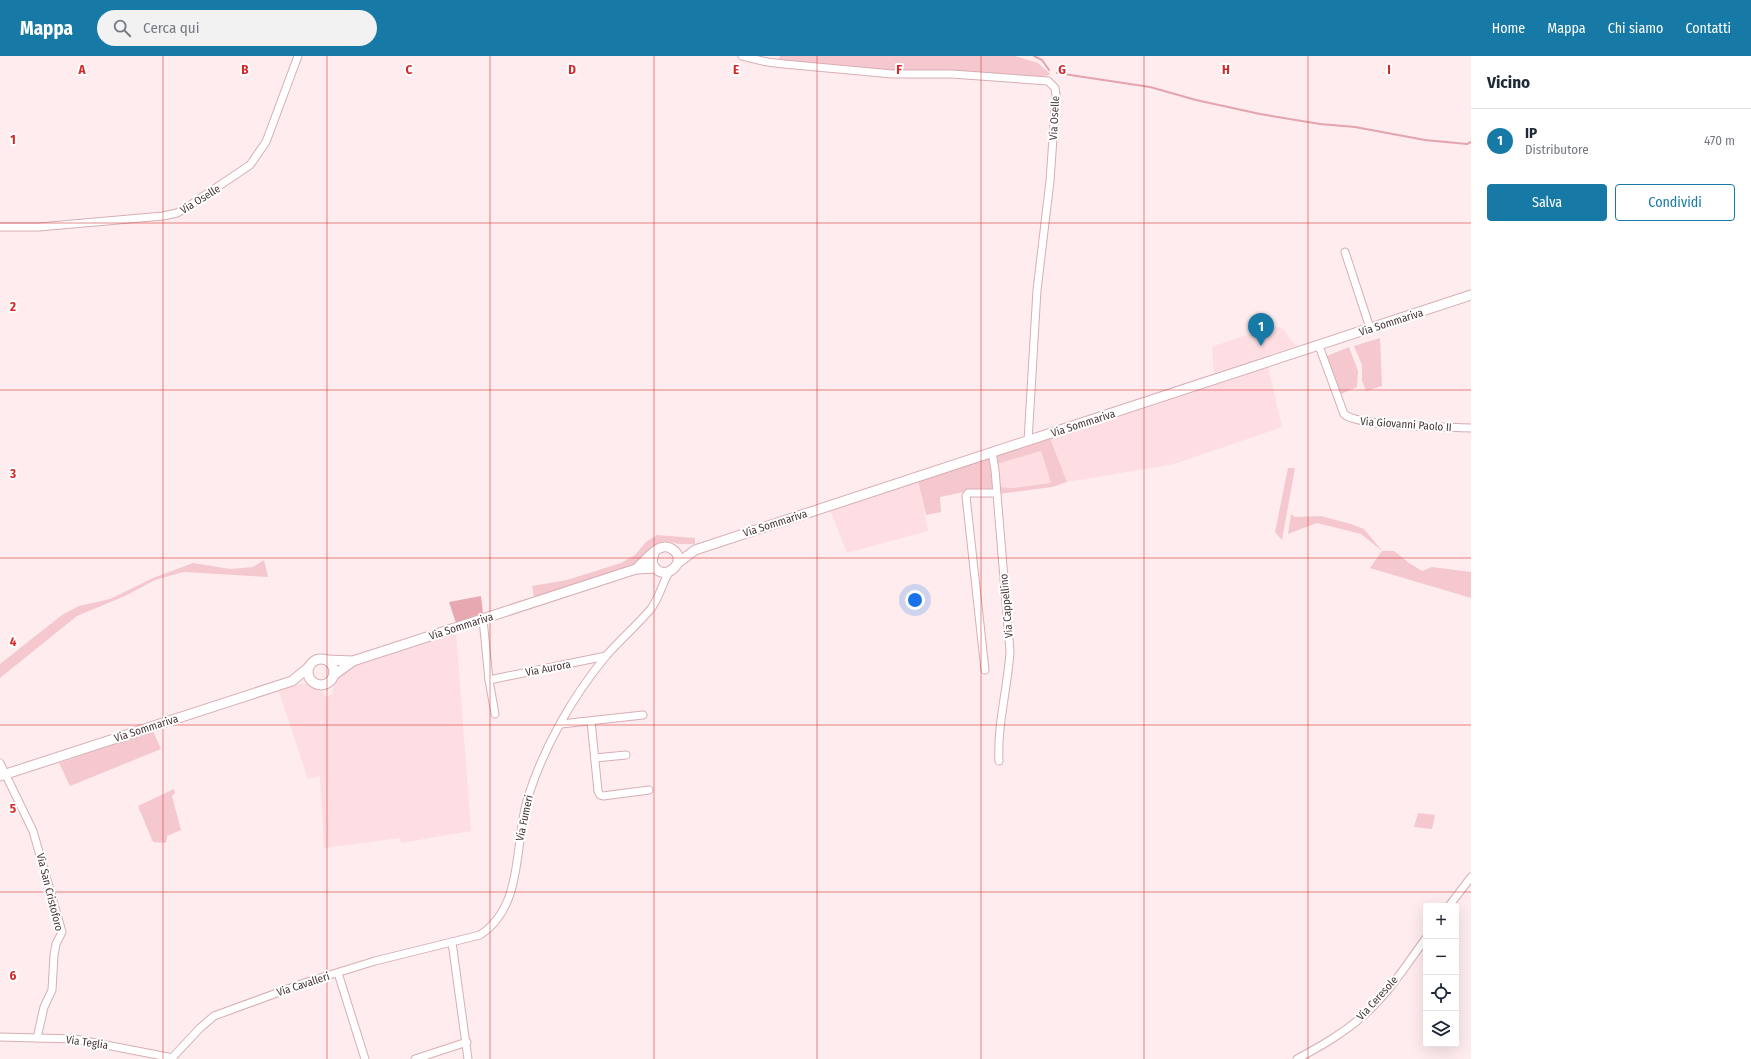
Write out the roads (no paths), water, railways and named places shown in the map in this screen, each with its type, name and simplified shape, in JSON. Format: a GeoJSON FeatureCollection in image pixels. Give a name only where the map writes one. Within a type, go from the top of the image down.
{"type":"FeatureCollection","features":[{"type":"Feature","properties":{"kind":"main road","name":"Via Sommariva"},"geometry":{"type":"LineString","coordinates":[[678,562],[695,550],[1471,295]]}},
{"type":"Feature","properties":{"kind":"main road"},"geometry":{"type":"LineString","coordinates":[[664,547],[673,550],[677,554],[678,562],[673,570],[665,573],[657,569],[652,562],[656,550],[664,547]]}},
{"type":"Feature","properties":{"kind":"main road","name":"Via Sommariva"},"geometry":{"type":"LineString","coordinates":[[673,550],[695,550]]}},
{"type":"Feature","properties":{"kind":"main road","name":"Via Sommariva"},"geometry":{"type":"LineString","coordinates":[[636,569],[654,553]]}},
{"type":"Feature","properties":{"kind":"main road","name":"Via Sommariva"},"geometry":{"type":"LineString","coordinates":[[334,675],[353,661],[636,569],[657,569]]}},
{"type":"Feature","properties":{"kind":"main road"},"geometry":{"type":"LineString","coordinates":[[315,660],[328,660],[333,666],[334,675],[332,679],[326,684],[322,685],[314,682],[309,675],[310,667],[315,660]]}},
{"type":"Feature","properties":{"kind":"main road","name":"Via Sommariva"},"geometry":{"type":"LineString","coordinates":[[328,660],[353,661]]}},
{"type":"Feature","properties":{"kind":"main road","name":"Via Sommariva"},"geometry":{"type":"LineString","coordinates":[[3,775],[292,681],[310,667]]}},
{"type":"Feature","properties":{"kind":"main road","name":"Via Sommariva"},"geometry":{"type":"LineString","coordinates":[[292,681],[314,682]]}},
{"type":"Feature","properties":{"kind":"street","name":"Via Oselle"},"geometry":{"type":"LineString","coordinates":[[0,227],[39,227],[110,221],[163,216],[183,210],[250,165],[259,154],[266,142],[298,56]]}},
{"type":"Feature","properties":{"kind":"street","name":"Via Oselle"},"geometry":{"type":"LineString","coordinates":[[742,56],[767,62],[892,74],[952,74],[1048,81],[1055,88],[1056,95],[1050,180],[1037,290],[1028,441]]}},
{"type":"Feature","properties":{"kind":"street"},"geometry":{"type":"LineString","coordinates":[[1345,252],[1370,328]]}},
{"type":"Feature","properties":{"kind":"street","name":"Via Giovanni Paolo II"},"geometry":{"type":"LineString","coordinates":[[1319,346],[1344,414],[1348,418],[1367,422],[1471,428]]}},
{"type":"Feature","properties":{"kind":"street","name":"Via Cappellino"},"geometry":{"type":"LineString","coordinates":[[992,452],[995,470],[1010,651],[1009,670],[998,743],[1000,761]]}},
{"type":"Feature","properties":{"kind":"street"},"geometry":{"type":"LineString","coordinates":[[985,670],[966,496],[968,493],[973,492],[996,493]]}},
{"type":"Feature","properties":{"kind":"street"},"geometry":{"type":"LineString","coordinates":[[657,569],[663,582]]}},
{"type":"Feature","properties":{"kind":"street","name":"Via Fumeri"},"geometry":{"type":"LineString","coordinates":[[452,942],[480,935],[491,928],[501,916],[509,899],[528,795],[537,772],[561,724],[582,688],[606,656],[651,609],[669,572]]}},
{"type":"Feature","properties":{"kind":"street"},"geometry":{"type":"LineString","coordinates":[[483,619],[489,680],[495,714]]}},
{"type":"Feature","properties":{"kind":"street","name":"Via Aurora"},"geometry":{"type":"LineString","coordinates":[[489,680],[606,656]]}},
{"type":"Feature","properties":{"kind":"street"},"geometry":{"type":"LineString","coordinates":[[561,724],[643,715]]}},
{"type":"Feature","properties":{"kind":"street"},"geometry":{"type":"LineString","coordinates":[[591,721],[598,792],[603,796],[649,790]]}},
{"type":"Feature","properties":{"kind":"street"},"geometry":{"type":"LineString","coordinates":[[595,758],[626,755]]}},
{"type":"Feature","properties":{"kind":"street","name":"Via San Cristoforo"},"geometry":{"type":"LineString","coordinates":[[0,763],[3,775],[34,831],[62,932],[56,944],[54,955],[52,990],[44,1007],[37,1038]]}},
{"type":"Feature","properties":{"kind":"street"},"geometry":{"type":"LineString","coordinates":[[1451,903],[1471,877]]}},
{"type":"Feature","properties":{"kind":"street","name":"Via Ceresole"},"geometry":{"type":"LineString","coordinates":[[1298,1059],[1341,1034],[1365,1014],[1386,993],[1425,939]]}},
{"type":"Feature","properties":{"kind":"street"},"geometry":{"type":"LineString","coordinates":[[452,942],[468,1059]]}},
{"type":"Feature","properties":{"kind":"street","name":"Via Cavalleri"},"geometry":{"type":"LineString","coordinates":[[172,1058],[214,1016],[245,1004],[375,961],[452,942]]}},
{"type":"Feature","properties":{"kind":"street"},"geometry":{"type":"LineString","coordinates":[[338,973],[366,1059]]}},
{"type":"Feature","properties":{"kind":"street","name":"Via Teglia"},"geometry":{"type":"LineString","coordinates":[[0,1037],[75,1039],[172,1058]]}},
{"type":"Feature","properties":{"kind":"street"},"geometry":{"type":"LineString","coordinates":[[415,1059],[466,1042]]}},
{"type":"Feature","properties":{"kind":"waterway"},"geometry":{"type":"LineString","coordinates":[[1034,56],[1042,60],[1049,70]]}},
{"type":"Feature","properties":{"kind":"waterway"},"geometry":{"type":"LineString","coordinates":[[1057,73],[1150,87],[1196,100],[1260,114],[1320,124],[1355,127],[1425,140],[1467,144],[1471,142]]}},
{"type":"Feature","properties":{"kind":"place","name":"IP"},"geometry":{"type":"Point","coordinates":[1261,346]}}]}
